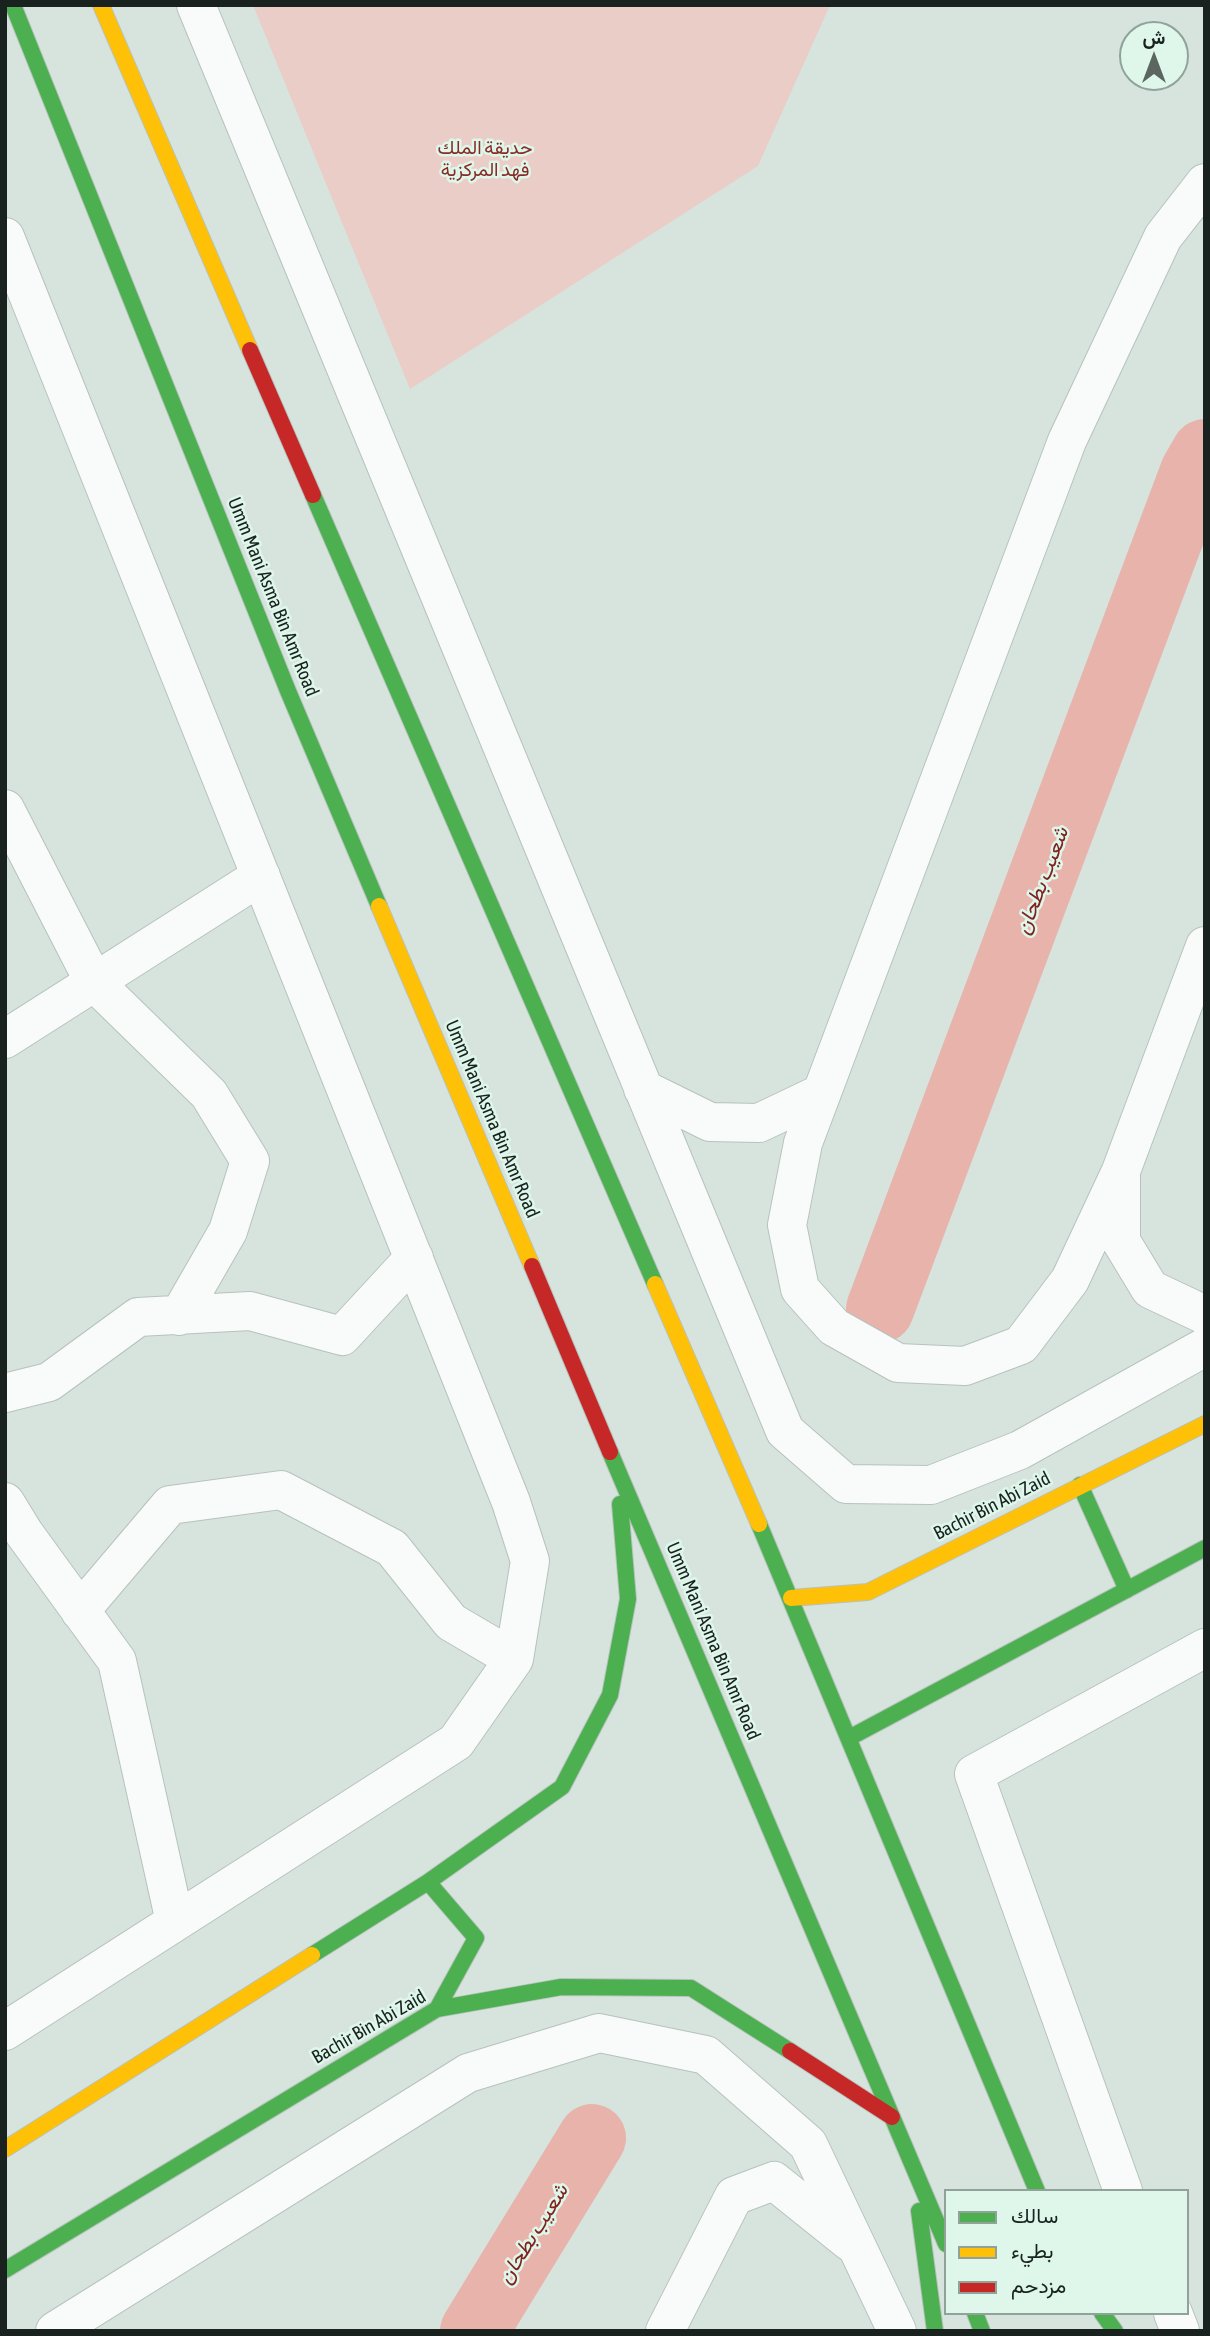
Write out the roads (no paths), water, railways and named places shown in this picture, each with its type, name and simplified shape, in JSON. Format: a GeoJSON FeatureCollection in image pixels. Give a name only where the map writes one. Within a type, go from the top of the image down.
{"type":"FeatureCollection","features":[{"type":"Feature","properties":{"kind":"main road","name":"Umm Mani Asma Bin Amr Road"},"geometry":{"type":"LineString","coordinates":[[13,5],[288,691],[944,2239]]}},
{"type":"Feature","properties":{"kind":"main road"},"geometry":{"type":"LineString","coordinates":[[101,5],[792,1598],[1036,2189]]}},
{"type":"Feature","properties":{"kind":"main road","name":"Bachir Bin Abi Zaid"},"geometry":{"type":"LineString","coordinates":[[792,1598],[867,1592],[1205,1424]]}},
{"type":"Feature","properties":{"kind":"main road"},"geometry":{"type":"LineString","coordinates":[[5,2149],[428,1882],[562,1787],[610,1695],[628,1599],[618,1471]]}},
{"type":"Feature","properties":{"kind":"main road"},"geometry":{"type":"LineString","coordinates":[[1080,1485],[1127,1590]]}},
{"type":"Feature","properties":{"kind":"main road"},"geometry":{"type":"LineString","coordinates":[[849,1738],[1205,1548]]}},
{"type":"Feature","properties":{"kind":"main road"},"geometry":{"type":"LineString","coordinates":[[428,1882],[477,1938],[437,2009]]}},
{"type":"Feature","properties":{"kind":"main road","name":"Bachir Bin Abi Zaid"},"geometry":{"type":"LineString","coordinates":[[5,2270],[437,2009],[561,1987],[691,1989],[892,2117]]}},
{"type":"Feature","properties":{"kind":"main road"},"geometry":{"type":"LineString","coordinates":[[914,2168],[934,2331]]}},
{"type":"Feature","properties":{"kind":"main road"},"geometry":{"type":"LineString","coordinates":[[1103,2315],[1115,2331]]}},
{"type":"Feature","properties":{"kind":"street"},"geometry":{"type":"LineString","coordinates":[[196,5],[785,1431],[846,1484],[931,1485],[1020,1450],[1205,1347]]}},
{"type":"Feature","properties":{"kind":"street"},"geometry":{"type":"LineString","coordinates":[[1205,183],[1163,237],[1067,441],[803,1143],[787,1225],[800,1289],[834,1327],[898,1363],[965,1366],[1021,1345],[1070,1280],[1121,1171],[1205,946]]}},
{"type":"Feature","properties":{"kind":"street"},"geometry":{"type":"LineString","coordinates":[[5,237],[511,1502],[530,1561],[514,1659],[456,1742],[175,1922],[10,2019]]}},
{"type":"Feature","properties":{"kind":"street"},"geometry":{"type":"LineString","coordinates":[[5,808],[94,982],[209,1094],[250,1161],[228,1231],[179,1316]]}},
{"type":"Feature","properties":{"kind":"street"},"geometry":{"type":"LineString","coordinates":[[5,1039],[261,876]]}},
{"type":"Feature","properties":{"kind":"street"},"geometry":{"type":"LineString","coordinates":[[643,1088],[710,1122],[759,1123],[822,1093]]}},
{"type":"Feature","properties":{"kind":"street"},"geometry":{"type":"LineString","coordinates":[[1121,1171],[1121,1241],[1150,1289],[1205,1315]]}},
{"type":"Feature","properties":{"kind":"street"},"geometry":{"type":"LineString","coordinates":[[5,1393],[49,1382],[138,1317],[250,1311],[342,1336],[414,1258]]}},
{"type":"Feature","properties":{"kind":"street"},"geometry":{"type":"LineString","coordinates":[[80,1611],[170,1505],[281,1490],[392,1548],[451,1622],[514,1659]]}},
{"type":"Feature","properties":{"kind":"street"},"geometry":{"type":"LineString","coordinates":[[5,1502],[117,1661],[175,1922]]}},
{"type":"Feature","properties":{"kind":"street"},"geometry":{"type":"LineString","coordinates":[[1122,2189],[974,1774],[1205,1648]]}},
{"type":"Feature","properties":{"kind":"street"},"geometry":{"type":"LineString","coordinates":[[55,2331],[468,2073],[598,2033],[706,2055],[808,2144],[897,2331]]}},
{"type":"Feature","properties":{"kind":"street"},"geometry":{"type":"LineString","coordinates":[[665,2331],[734,2196],[774,2181],[858,2248]]}},
{"type":"Feature","properties":{"kind":"waterway","name":"شعيب بطحان"},"geometry":{"type":"LineString","coordinates":[[880,1309],[1194,472],[1205,453]]}},
{"type":"Feature","properties":{"kind":"waterway","name":"شعيب بطحان"},"geometry":{"type":"LineString","coordinates":[[474,2331],[592,2138]]}},
{"type":"Feature","properties":{"kind":"park label","name":"حدیقة الملك فهد المركزية"},"geometry":{"type":"Point","coordinates":[485,159]}}]}
